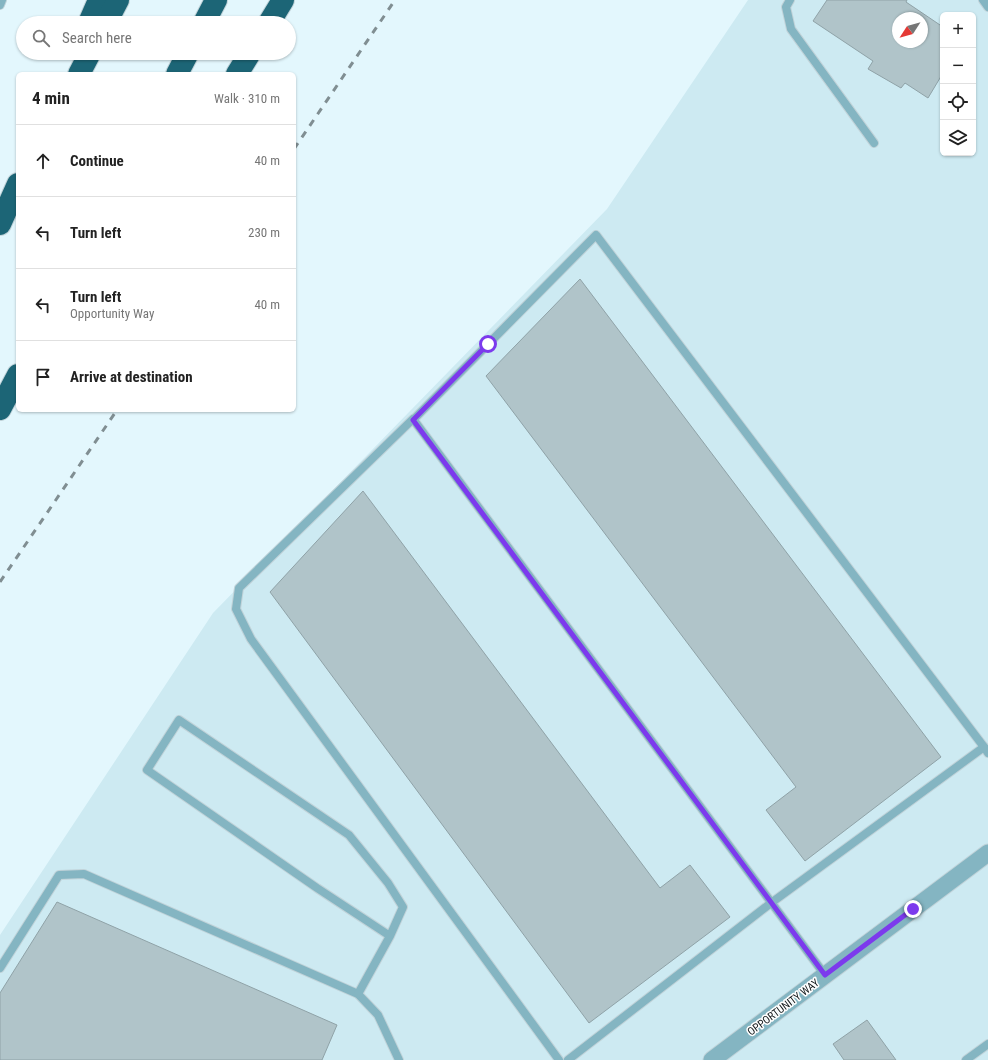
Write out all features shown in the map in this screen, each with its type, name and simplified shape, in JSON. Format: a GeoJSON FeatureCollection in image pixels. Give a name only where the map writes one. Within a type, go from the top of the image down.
{"type":"FeatureCollection","features":[{"type":"Feature","properties":{"kind":"highway"},"geometry":{"type":"LineString","coordinates":[[92,16],[99,0]]}},
{"type":"Feature","properties":{"kind":"highway"},"geometry":{"type":"LineString","coordinates":[[110,16],[118,0]]}},
{"type":"Feature","properties":{"kind":"highway"},"geometry":{"type":"LineString","coordinates":[[208,16],[216,0]]}},
{"type":"Feature","properties":{"kind":"highway"},"geometry":{"type":"LineString","coordinates":[[273,16],[283,0]]}},
{"type":"Feature","properties":{"kind":"highway"},"geometry":{"type":"LineString","coordinates":[[68,72],[73,60]]}},
{"type":"Feature","properties":{"kind":"highway"},"geometry":{"type":"LineString","coordinates":[[80,72],[86,60]]}},
{"type":"Feature","properties":{"kind":"highway"},"geometry":{"type":"LineString","coordinates":[[178,72],[184,60]]}},
{"type":"Feature","properties":{"kind":"highway"},"geometry":{"type":"LineString","coordinates":[[238,72],[246,60]]}},
{"type":"Feature","properties":{"kind":"highway"},"geometry":{"type":"LineString","coordinates":[[0,224],[16,188]]}},
{"type":"Feature","properties":{"kind":"highway"},"geometry":{"type":"LineString","coordinates":[[0,224],[16,194]]}},
{"type":"Feature","properties":{"kind":"highway"},"geometry":{"type":"LineString","coordinates":[[0,409],[16,379]]}},
{"type":"Feature","properties":{"kind":"highway"},"geometry":{"type":"LineString","coordinates":[[0,419],[16,403]]}},
{"type":"Feature","properties":{"kind":"street","name":"OPPORTUNITY WAY"},"geometry":{"type":"LineString","coordinates":[[712,1060],[988,853]]}},
{"type":"Feature","properties":{"kind":"lane"},"geometry":{"type":"LineString","coordinates":[[0,5],[2,0]]}},
{"type":"Feature","properties":{"kind":"lane"},"geometry":{"type":"LineString","coordinates":[[790,0],[786,7],[791,29],[874,143]]}},
{"type":"Feature","properties":{"kind":"lane"},"geometry":{"type":"LineString","coordinates":[[983,0],[988,7]]}},
{"type":"Feature","properties":{"kind":"lane"},"geometry":{"type":"LineString","coordinates":[[559,1060],[251,639],[236,608],[239,588],[413,420],[596,235],[986,750],[771,903],[568,1060]]}},
{"type":"Feature","properties":{"kind":"lane"},"geometry":{"type":"LineString","coordinates":[[413,420],[825,975]]}},
{"type":"Feature","properties":{"kind":"lane"},"geometry":{"type":"LineString","coordinates":[[358,994],[390,936],[403,907],[388,883],[349,835],[179,720],[147,770],[317,888],[390,936]]}},
{"type":"Feature","properties":{"kind":"lane"},"geometry":{"type":"LineString","coordinates":[[0,968],[59,875],[84,874],[358,994],[378,1015],[399,1060]]}},
{"type":"Feature","properties":{"kind":"lane"},"geometry":{"type":"LineString","coordinates":[[966,1060],[988,1044]]}},
{"type":"Feature","properties":{"kind":"shaded area"},"geometry":{"type":"Polygon","coordinates":[[[748,0],[988,0],[988,1060],[0,1060],[0,935],[213,613],[607,209],[748,0]]]}},
{"type":"Feature","properties":{"kind":"building"},"geometry":{"type":"Polygon","coordinates":[[[827,0],[907,0],[906,2],[921,12],[892,12],[892,48],[928,48],[928,17],[940,25],[940,78],[928,98],[905,83],[901,88],[868,69],[873,61],[813,21],[827,0]]]}},
{"type":"Feature","properties":{"kind":"building"},"geometry":{"type":"Polygon","coordinates":[[[580,279],[941,757],[805,861],[766,810],[796,787],[486,376],[580,279]]]}},
{"type":"Feature","properties":{"kind":"building"},"geometry":{"type":"Polygon","coordinates":[[[363,491],[660,888],[690,865],[730,917],[589,1023],[270,592],[363,491]]]}},
{"type":"Feature","properties":{"kind":"building"},"geometry":{"type":"Polygon","coordinates":[[[57,902],[337,1025],[322,1060],[0,1060],[0,993],[57,902]]]}},
{"type":"Feature","properties":{"kind":"building"},"geometry":{"type":"Polygon","coordinates":[[[867,1020],[896,1060],[844,1060],[833,1044],[867,1020]]]}},
{"type":"Feature","properties":{"kind":"railway"},"geometry":{"type":"LineString","coordinates":[[296,146],[395,0]]}},
{"type":"Feature","properties":{"kind":"railway"},"geometry":{"type":"LineString","coordinates":[[0,582],[116,412]]}},
{"type":"Feature","properties":{"kind":"route"},"geometry":{"type":"LineString","coordinates":[[488,344],[413,420],[825,975],[913,909]]}}]}
